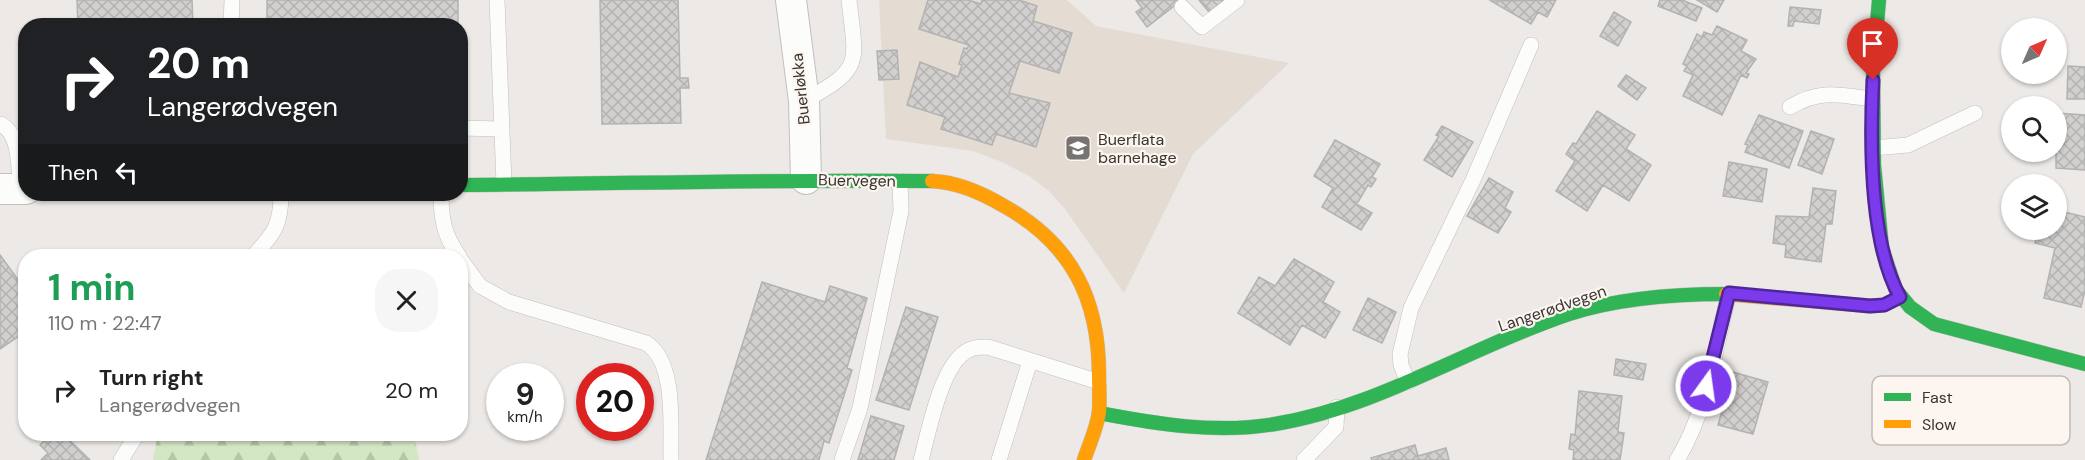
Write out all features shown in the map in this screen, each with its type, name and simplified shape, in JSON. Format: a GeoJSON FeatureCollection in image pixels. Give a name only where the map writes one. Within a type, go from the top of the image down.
{"type":"FeatureCollection","features":[{"type":"Feature","properties":{"kind":"street","name":"Buerløkka"},"geometry":{"type":"LineString","coordinates":[[791,0],[804,101],[806,179]]}},
{"type":"Feature","properties":{"kind":"street"},"geometry":{"type":"LineString","coordinates":[[1879,0],[1872,99],[1873,148],[1879,232],[1884,260],[1900,297],[1914,312],[1934,324],[2085,364]]}},
{"type":"Feature","properties":{"kind":"street","name":"Buervegen"},"geometry":{"type":"LineString","coordinates":[[468,185],[712,183],[806,179],[936,181],[976,190],[1031,221],[1052,240],[1070,262],[1093,314],[1099,344],[1099,413],[1084,460]]}},
{"type":"Feature","properties":{"kind":"street","name":"Langerødvegen"},"geometry":{"type":"LineString","coordinates":[[1099,413],[1192,428],[1275,424],[1337,407],[1408,382],[1530,329],[1607,304],[1729,293],[1870,306],[1884,305],[1900,297]]}},
{"type":"Feature","properties":{"kind":"lane"},"geometry":{"type":"LineString","coordinates":[[231,18],[232,0]]}},
{"type":"Feature","properties":{"kind":"lane"},"geometry":{"type":"LineString","coordinates":[[497,0],[504,184]]}},
{"type":"Feature","properties":{"kind":"lane"},"geometry":{"type":"LineString","coordinates":[[804,101],[838,81],[850,68],[855,56],[849,0]]}},
{"type":"Feature","properties":{"kind":"lane"},"geometry":{"type":"LineString","coordinates":[[1182,7],[1202,27],[1237,0]]}},
{"type":"Feature","properties":{"kind":"lane"},"geometry":{"type":"LineString","coordinates":[[1408,382],[1401,365],[1400,354],[1411,308],[1473,180],[1531,45]]}},
{"type":"Feature","properties":{"kind":"lane"},"geometry":{"type":"LineString","coordinates":[[1790,107],[1809,96],[1834,95],[1872,99]]}},
{"type":"Feature","properties":{"kind":"lane"},"geometry":{"type":"LineString","coordinates":[[1873,148],[1908,145],[1975,113]]}},
{"type":"Feature","properties":{"kind":"lane"},"geometry":{"type":"LineString","coordinates":[[0,124],[7,127],[15,143],[15,189]]}},
{"type":"Feature","properties":{"kind":"lane"},"geometry":{"type":"LineString","coordinates":[[468,128],[502,129]]}},
{"type":"Feature","properties":{"kind":"lane"},"geometry":{"type":"LineString","coordinates":[[842,460],[860,408],[901,211],[900,181]]}},
{"type":"Feature","properties":{"kind":"lane"},"geometry":{"type":"LineString","coordinates":[[260,249],[274,235],[281,213],[281,201]]}},
{"type":"Feature","properties":{"kind":"lane"},"geometry":{"type":"LineString","coordinates":[[441,201],[446,240],[453,249]]}},
{"type":"Feature","properties":{"kind":"lane"},"geometry":{"type":"LineString","coordinates":[[468,269],[480,286],[509,302],[646,343],[656,349],[665,366],[671,460]]}},
{"type":"Feature","properties":{"kind":"lane"},"geometry":{"type":"LineString","coordinates":[[1677,460],[1686,445],[1706,386],[1729,293]]}},
{"type":"Feature","properties":{"kind":"lane"},"geometry":{"type":"LineString","coordinates":[[921,460],[946,374],[959,356],[972,348],[988,347],[1099,382]]}},
{"type":"Feature","properties":{"kind":"lane"},"geometry":{"type":"LineString","coordinates":[[999,460],[1030,361]]}},
{"type":"Feature","properties":{"kind":"lane"},"geometry":{"type":"LineString","coordinates":[[1304,460],[1336,427],[1337,407]]}},
{"type":"Feature","properties":{"kind":"lane"},"geometry":{"type":"LineString","coordinates":[[121,460],[133,441]]}},
{"type":"Feature","properties":{"kind":"shaded area","name":"Buerflata barnehage"},"geometry":{"type":"Polygon","coordinates":[[[879,0],[1067,0],[1096,26],[1289,63],[1193,154],[1124,293],[1065,209],[1049,191],[1029,176],[973,151],[886,139],[879,0]]]}},
{"type":"Feature","properties":{"kind":"green space"},"geometry":{"type":"Polygon","coordinates":[[[157,441],[415,441],[419,460],[153,460],[157,441]]]}},
{"type":"Feature","properties":{"kind":"building"},"geometry":{"type":"Polygon","coordinates":[[[77,0],[192,0],[193,18],[78,18],[77,0]]]}},
{"type":"Feature","properties":{"kind":"building"},"geometry":{"type":"Polygon","coordinates":[[[267,0],[458,0],[458,18],[267,18],[267,0]]]}},
{"type":"Feature","properties":{"kind":"building"},"geometry":{"type":"Polygon","coordinates":[[[600,0],[678,0],[680,78],[688,78],[689,88],[680,88],[681,123],[602,124],[600,0]]]}},
{"type":"Feature","properties":{"kind":"building"},"geometry":{"type":"Polygon","coordinates":[[[928,0],[968,0],[981,4],[982,0],[1019,0],[1037,6],[1033,21],[1072,33],[1059,73],[1020,61],[1009,93],[1050,103],[1036,147],[996,134],[992,145],[941,129],[945,117],[907,105],[920,62],[958,77],[964,48],[967,49],[969,45],[919,29],[928,0]]]}},
{"type":"Feature","properties":{"kind":"building"},"geometry":{"type":"Polygon","coordinates":[[[1136,0],[1182,0],[1147,27],[1136,12],[1142,8],[1136,0]]]}},
{"type":"Feature","properties":{"kind":"building"},"geometry":{"type":"Polygon","coordinates":[[[1199,0],[1225,0],[1209,12],[1199,0]]]}},
{"type":"Feature","properties":{"kind":"building"},"geometry":{"type":"Polygon","coordinates":[[[1556,0],[1547,17],[1538,12],[1531,24],[1491,1],[1556,0]]]}},
{"type":"Feature","properties":{"kind":"building"},"geometry":{"type":"Polygon","coordinates":[[[1660,0],[1682,0],[1702,8],[1696,21],[1658,6],[1660,0]]]}},
{"type":"Feature","properties":{"kind":"building"},"geometry":{"type":"Polygon","coordinates":[[[1697,0],[1724,0],[1717,12],[1697,0]]]}},
{"type":"Feature","properties":{"kind":"building"},"geometry":{"type":"Polygon","coordinates":[[[1790,7],[1821,10],[1819,24],[1794,21],[1793,26],[1788,26],[1790,7]]]}},
{"type":"Feature","properties":{"kind":"building"},"geometry":{"type":"Polygon","coordinates":[[[1614,12],[1631,22],[1618,46],[1600,36],[1614,12]]]}},
{"type":"Feature","properties":{"kind":"building"},"geometry":{"type":"Polygon","coordinates":[[[1717,26],[1747,40],[1741,51],[1756,59],[1746,73],[1749,74],[1747,78],[1741,75],[1722,115],[1683,96],[1693,75],[1684,71],[1687,66],[1683,64],[1697,34],[1702,37],[1704,32],[1712,35],[1717,26]]]}},
{"type":"Feature","properties":{"kind":"building"},"geometry":{"type":"Polygon","coordinates":[[[897,50],[899,79],[879,80],[877,51],[897,50]]]}},
{"type":"Feature","properties":{"kind":"building"},"geometry":{"type":"Polygon","coordinates":[[[2068,66],[2085,67],[2085,99],[2067,99],[2068,66]]]}},
{"type":"Feature","properties":{"kind":"building"},"geometry":{"type":"Polygon","coordinates":[[[1626,75],[1646,88],[1637,100],[1618,86],[1626,75]]]}},
{"type":"Feature","properties":{"kind":"building"},"geometry":{"type":"Polygon","coordinates":[[[1597,111],[1635,135],[1626,149],[1651,165],[1629,201],[1603,185],[1587,211],[1556,191],[1575,161],[1566,154],[1573,143],[1576,144],[1597,111]]]}},
{"type":"Feature","properties":{"kind":"building"},"geometry":{"type":"Polygon","coordinates":[[[2067,114],[2085,115],[2085,170],[2056,168],[2056,162],[2067,162],[2067,114]]]}},
{"type":"Feature","properties":{"kind":"building"},"geometry":{"type":"Polygon","coordinates":[[[1759,115],[1803,131],[1789,168],[1745,152],[1748,145],[1745,144],[1759,115]]]}},
{"type":"Feature","properties":{"kind":"building"},"geometry":{"type":"Polygon","coordinates":[[[1442,126],[1473,142],[1452,177],[1424,160],[1439,136],[1436,135],[1442,126]]]}},
{"type":"Feature","properties":{"kind":"building"},"geometry":{"type":"Polygon","coordinates":[[[1811,131],[1834,139],[1822,174],[1798,165],[1811,131]]]}},
{"type":"Feature","properties":{"kind":"building"},"geometry":{"type":"Polygon","coordinates":[[[1335,140],[1380,164],[1372,177],[1376,179],[1371,187],[1368,185],[1358,202],[1353,202],[1372,213],[1361,230],[1322,207],[1333,188],[1314,176],[1335,140]]]}},
{"type":"Feature","properties":{"kind":"building"},"geometry":{"type":"Polygon","coordinates":[[[1729,162],[1767,169],[1762,202],[1723,196],[1729,162]]]}},
{"type":"Feature","properties":{"kind":"building"},"geometry":{"type":"Polygon","coordinates":[[[1489,178],[1513,192],[1505,208],[1511,212],[1498,233],[1467,216],[1489,178]]]}},
{"type":"Feature","properties":{"kind":"building"},"geometry":{"type":"Polygon","coordinates":[[[1813,188],[1836,191],[1832,224],[1826,224],[1821,262],[1785,257],[1786,245],[1773,243],[1776,216],[1809,217],[1813,188]]]}},
{"type":"Feature","properties":{"kind":"building"},"geometry":{"type":"Polygon","coordinates":[[[2067,213],[2085,217],[2085,290],[2081,307],[2044,298],[2055,248],[2035,243],[2036,240],[2067,240],[2067,213]]]}},
{"type":"Feature","properties":{"kind":"building"},"geometry":{"type":"Polygon","coordinates":[[[0,255],[18,280],[18,337],[0,349],[0,255]]]}},
{"type":"Feature","properties":{"kind":"building"},"geometry":{"type":"Polygon","coordinates":[[[1294,259],[1334,282],[1323,302],[1340,312],[1325,338],[1302,325],[1290,345],[1238,313],[1259,277],[1275,286],[1294,259]]]}},
{"type":"Feature","properties":{"kind":"building"},"geometry":{"type":"Polygon","coordinates":[[[762,282],[825,302],[830,286],[867,298],[847,368],[852,370],[829,443],[824,441],[819,460],[706,460],[762,282]]]}},
{"type":"Feature","properties":{"kind":"building"},"geometry":{"type":"Polygon","coordinates":[[[1368,298],[1396,312],[1382,343],[1353,330],[1368,298]]]}},
{"type":"Feature","properties":{"kind":"building"},"geometry":{"type":"Polygon","coordinates":[[[906,307],[938,317],[909,410],[876,400],[906,307]]]}},
{"type":"Feature","properties":{"kind":"building"},"geometry":{"type":"Polygon","coordinates":[[[1616,359],[1646,364],[1643,380],[1614,375],[1616,359]]]}},
{"type":"Feature","properties":{"kind":"building"},"geometry":{"type":"Polygon","coordinates":[[[1733,372],[1768,382],[1753,434],[1718,425],[1722,411],[1712,407],[1719,383],[1729,385],[1733,372]]]}},
{"type":"Feature","properties":{"kind":"building"},"geometry":{"type":"Polygon","coordinates":[[[1579,391],[1622,396],[1618,432],[1624,433],[1620,460],[1573,460],[1574,450],[1569,449],[1571,434],[1575,435],[1579,391]]]}},
{"type":"Feature","properties":{"kind":"building"},"geometry":{"type":"Polygon","coordinates":[[[871,416],[904,426],[894,460],[858,460],[871,416]]]}},
{"type":"Feature","properties":{"kind":"building"},"geometry":{"type":"Polygon","coordinates":[[[44,441],[70,441],[90,460],[41,460],[48,453],[40,445],[44,441]]]}},
{"type":"Feature","properties":{"kind":"building"},"geometry":{"type":"Polygon","coordinates":[[[1415,445],[1418,456],[1446,448],[1449,460],[1372,460],[1371,458],[1415,445]]]}},
{"type":"Feature","properties":{"kind":"traffic: fast"},"geometry":{"type":"LineString","coordinates":[[1879,0],[1873,70],[1874,165],[1882,248],[1896,290],[1910,307],[1934,324],[2085,364]]}},
{"type":"Feature","properties":{"kind":"traffic: fast"},"geometry":{"type":"LineString","coordinates":[[468,185],[932,181]]}},
{"type":"Feature","properties":{"kind":"traffic: fast"},"geometry":{"type":"LineString","coordinates":[[1099,413],[1143,421],[1209,428],[1275,424],[1313,416],[1351,404],[1569,314],[1607,304],[1647,298],[1726,294]]}},
{"type":"Feature","properties":{"kind":"traffic: slow"},"geometry":{"type":"LineString","coordinates":[[932,181],[960,186],[978,193],[1028,221],[1048,238],[1077,276],[1087,298],[1098,347],[1098,418],[1084,460]]}},
{"type":"Feature","properties":{"kind":"traffic: slow"},"geometry":{"type":"LineString","coordinates":[[1726,294],[1870,306],[1884,305],[1900,297]]}},
{"type":"Feature","properties":{"kind":"place","name":"Buerflata barnehage"},"geometry":{"type":"Point","coordinates":[1078,148]}},
{"type":"Feature","properties":{"kind":"route"},"geometry":{"type":"LineString","coordinates":[[1706,386],[1729,293],[1870,306],[1884,305],[1900,297],[1884,260],[1879,232],[1873,148],[1873,80]]}}]}
